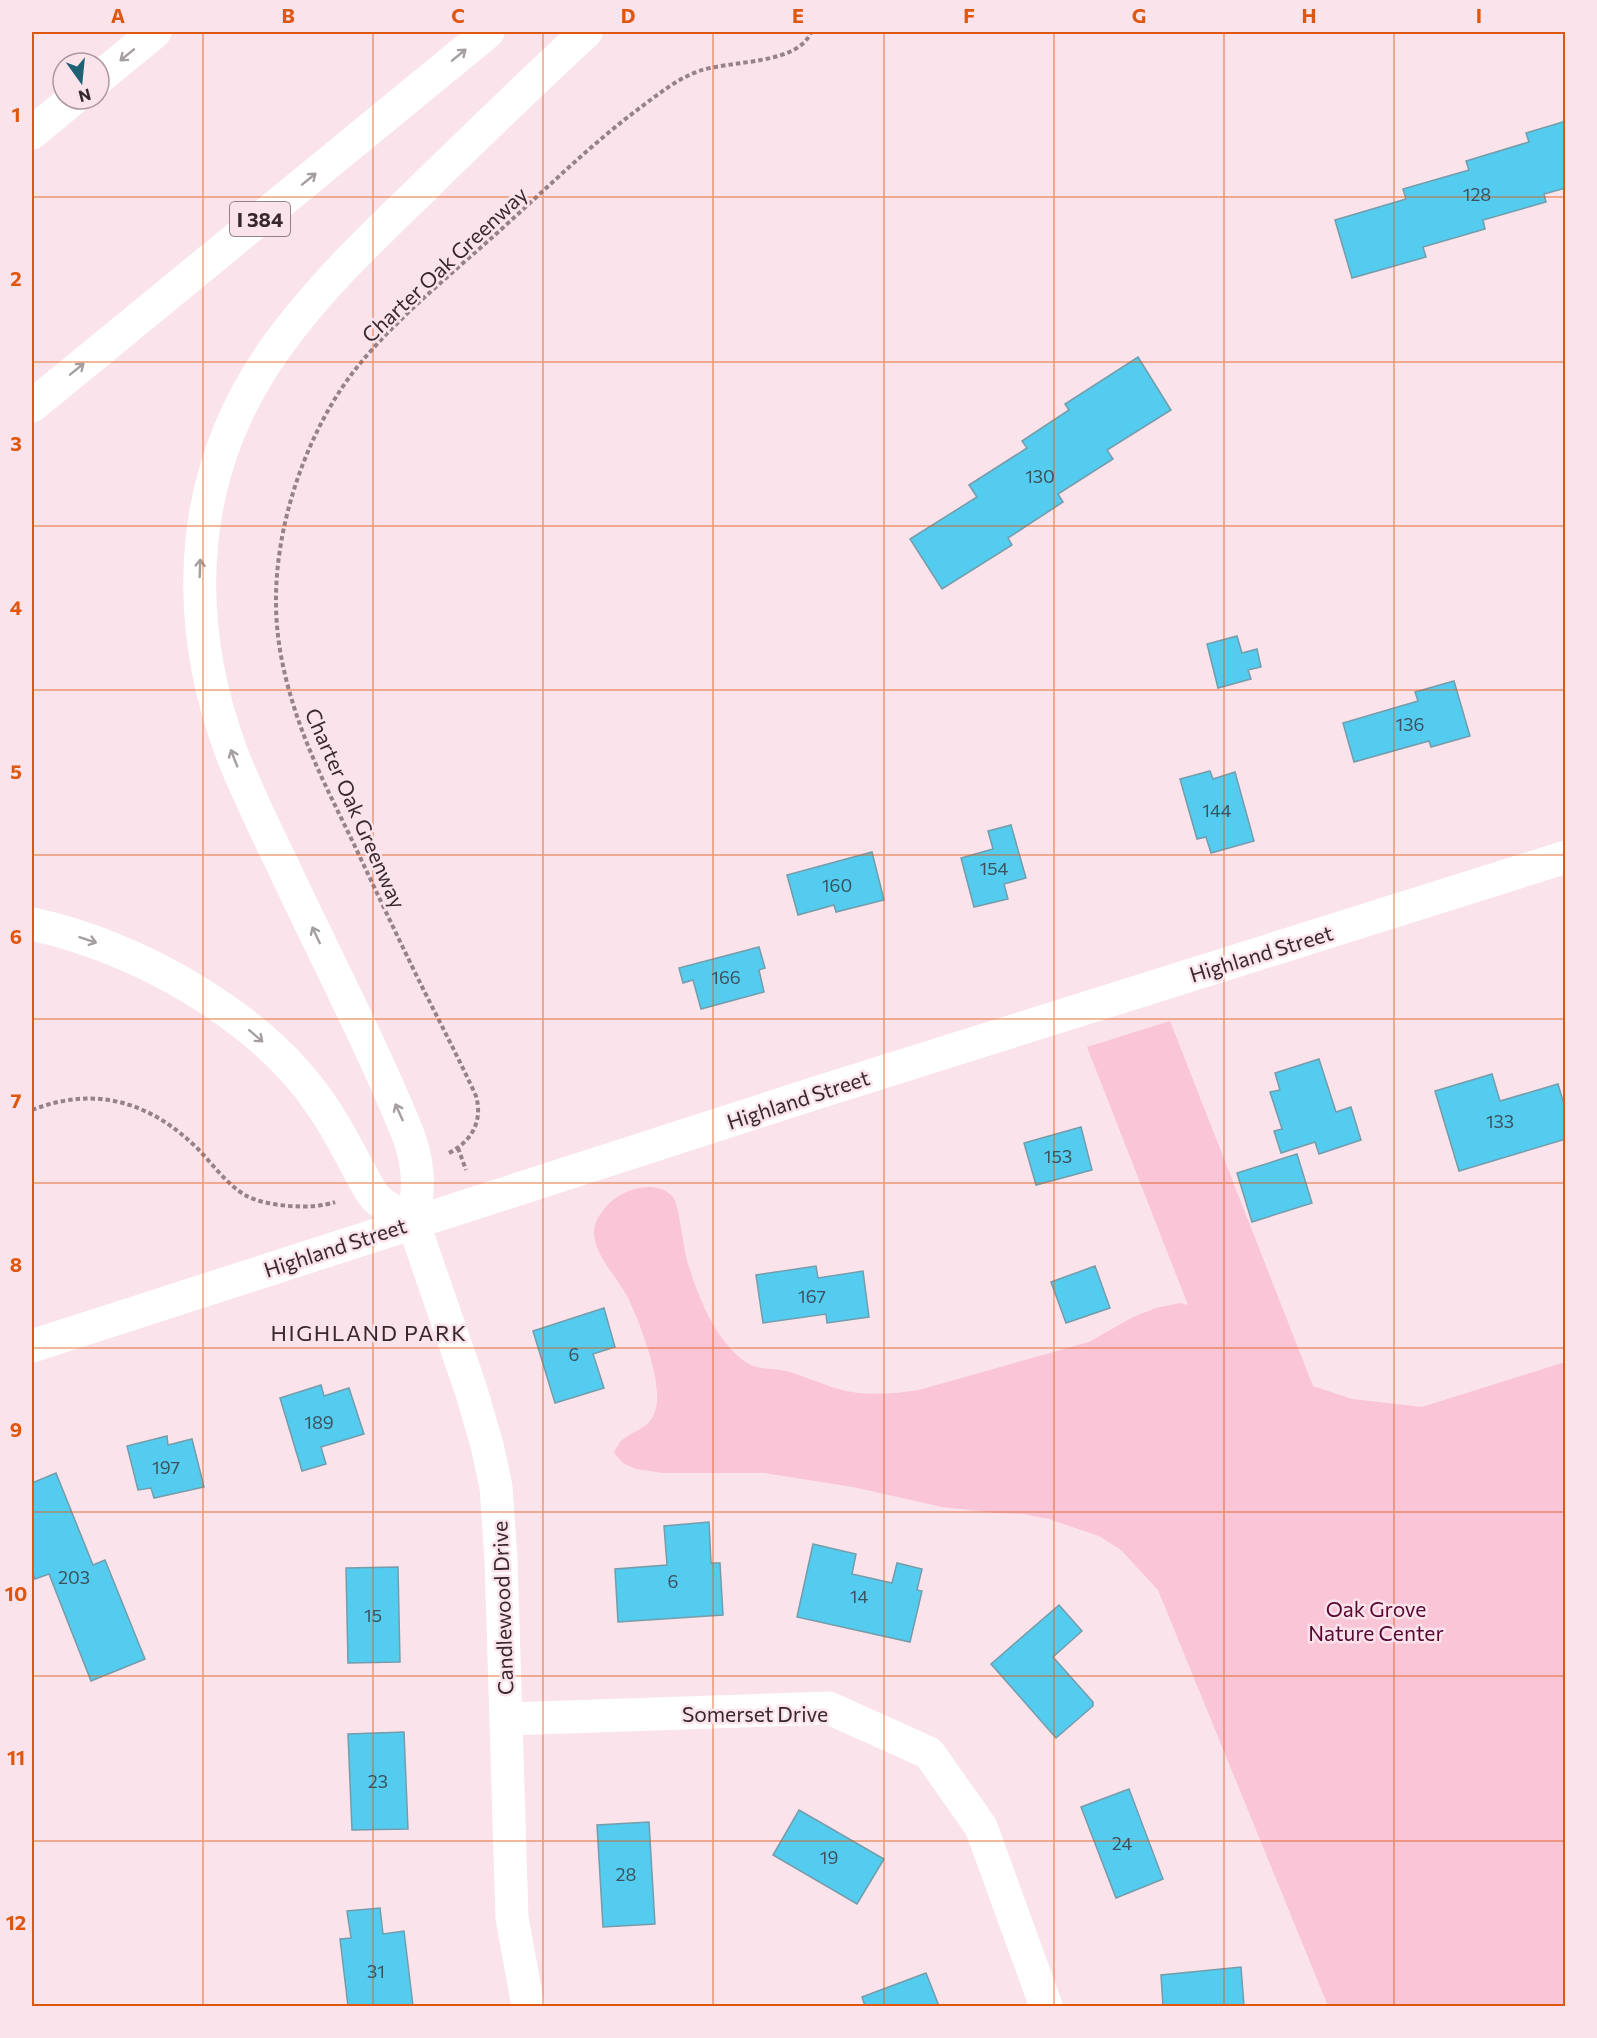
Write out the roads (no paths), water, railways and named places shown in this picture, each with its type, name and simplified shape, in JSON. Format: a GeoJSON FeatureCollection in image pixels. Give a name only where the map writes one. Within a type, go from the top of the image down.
{"type":"FeatureCollection","features":[{"type":"Feature","properties":{"kind":"main road"},"geometry":{"type":"LineString","coordinates":[[111,68],[155,32]]}},
{"type":"Feature","properties":{"kind":"main road","name":"I 384"},"geometry":{"type":"LineString","coordinates":[[32,406],[488,32]]}},
{"type":"Feature","properties":{"kind":"main road"},"geometry":{"type":"LineString","coordinates":[[32,924],[66,933],[132,957],[177,981],[234,1018],[279,1056],[311,1092],[322,1106],[376,1198],[413,1222],[418,1176],[416,1158],[409,1137],[247,789],[216,705],[200,616],[200,552],[217,464],[232,423],[253,383],[277,346],[342,268],[586,32]]}},
{"type":"Feature","properties":{"kind":"main road"},"geometry":{"type":"LineString","coordinates":[[32,133],[59,111]]}},
{"type":"Feature","properties":{"kind":"main road","name":"Highland Street"},"geometry":{"type":"LineString","coordinates":[[32,1346],[413,1222],[1566,857]]}},
{"type":"Feature","properties":{"kind":"main road","name":"Candlewood Drive"},"geometry":{"type":"LineString","coordinates":[[413,1222],[471,1390],[493,1467],[500,1529],[512,1918],[528,2007]]}},
{"type":"Feature","properties":{"kind":"main road","name":"Somerset Drive"},"geometry":{"type":"LineString","coordinates":[[506,1719],[830,1708],[929,1754],[981,1827],[1046,2007]]}},
{"type":"Feature","properties":{"kind":"district","name":"HIGHLAND PARK"},"geometry":{"type":"Point","coordinates":[369,1332]}},
{"type":"Feature","properties":{"kind":"park label","name":"Oak Grove Nature Center"},"geometry":{"type":"Point","coordinates":[1376,1620]}}]}
